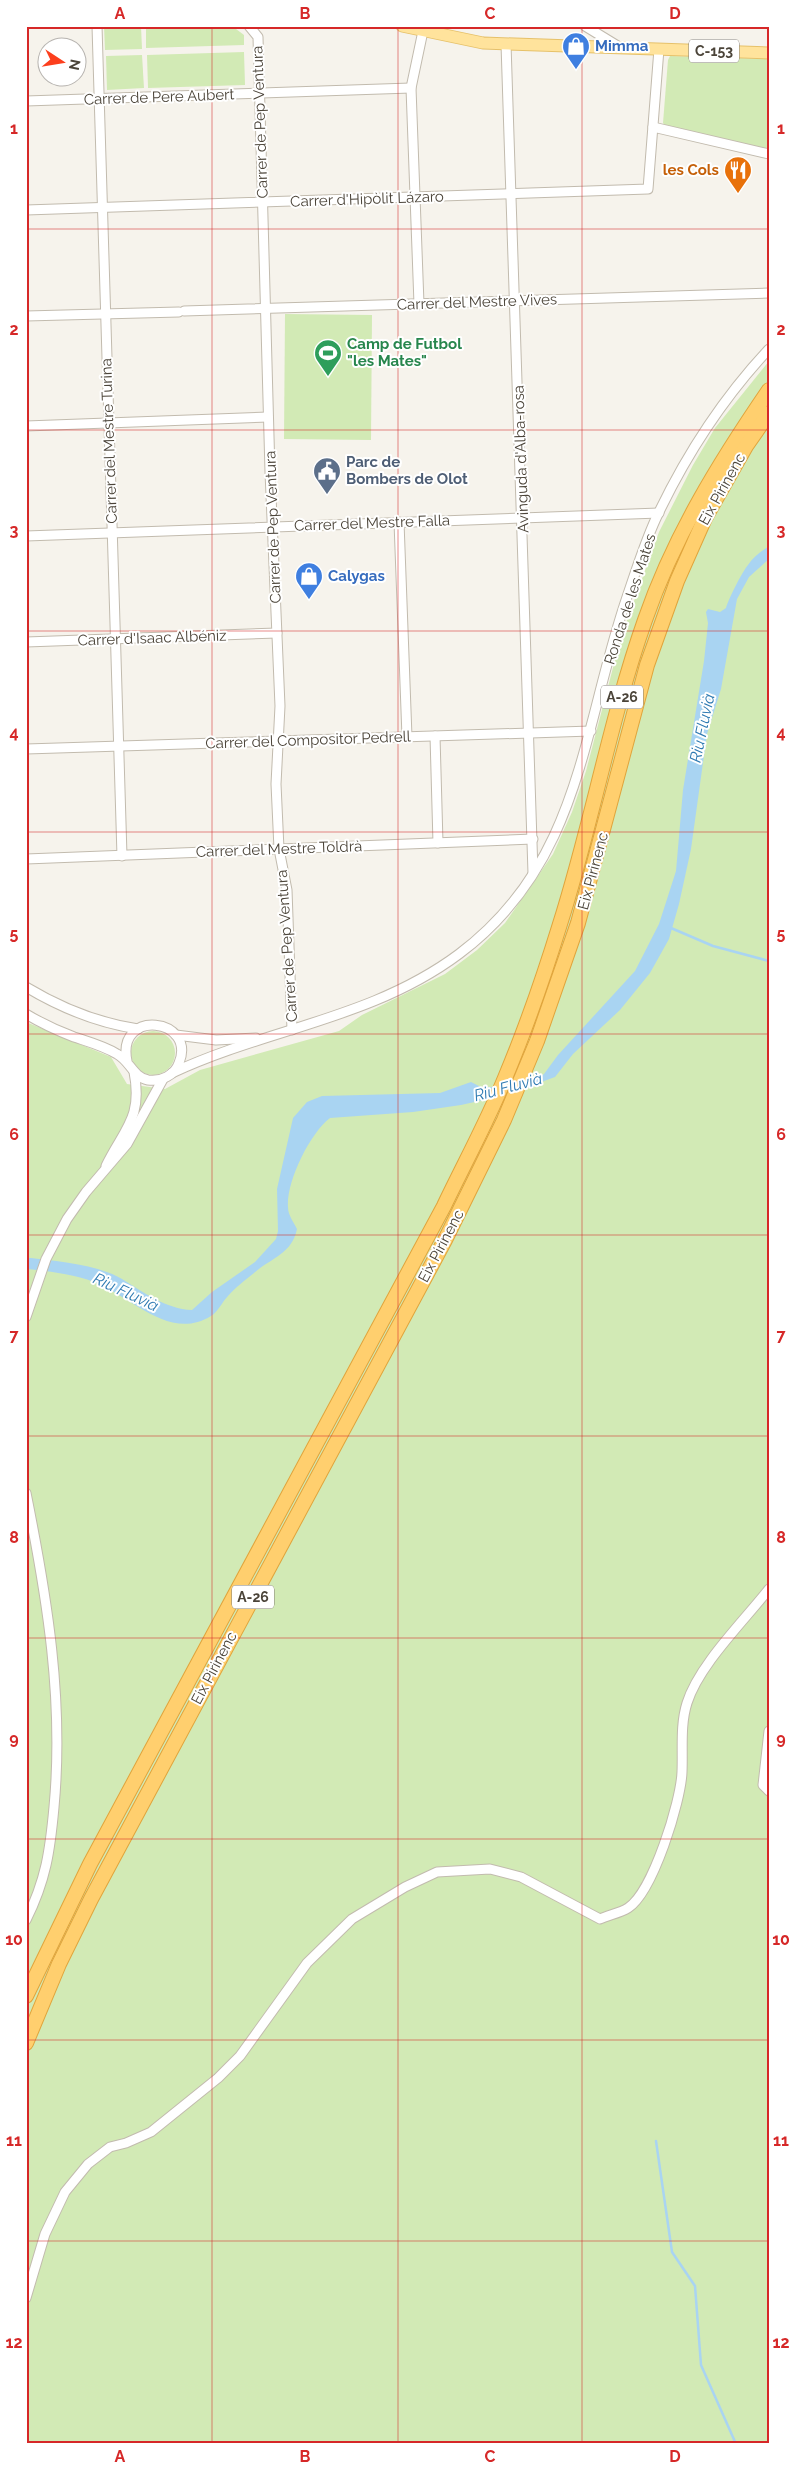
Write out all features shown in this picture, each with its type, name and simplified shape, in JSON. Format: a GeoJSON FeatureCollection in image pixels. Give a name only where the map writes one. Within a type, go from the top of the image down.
{"type":"FeatureCollection","features":[{"type":"Feature","properties":{"kind":"highway","name":"Eix Pirinenc"},"geometry":{"type":"LineString","coordinates":[[26,1996],[90,1864],[444,1206],[504,1080],[566,905],[632,660],[648,611],[679,537],[708,482],[727,450],[769,390]]}},
{"type":"Feature","properties":{"kind":"highway","name":"Eix Pirinenc"},"geometry":{"type":"LineString","coordinates":[[26,2043],[59,1964],[91,1899],[436,1257],[488,1155],[518,1090],[546,1020],[578,923],[635,709],[663,618],[704,518],[746,446],[769,413]]}},
{"type":"Feature","properties":{"kind":"main road","name":"C-153"},"geometry":{"type":"LineString","coordinates":[[402,26],[462,39],[506,44],[769,53]]}},
{"type":"Feature","properties":{"kind":"street","name":"Carrer del Mestre Turina"},"geometry":{"type":"LineString","coordinates":[[97,26],[104,314],[122,856]]}},
{"type":"Feature","properties":{"kind":"street","name":"Carrer de Pep Ventura"},"geometry":{"type":"LineString","coordinates":[[249,26],[258,37],[268,417],[280,706],[276,784],[279,850],[286,890],[292,1030]]}},
{"type":"Feature","properties":{"kind":"street"},"geometry":{"type":"LineString","coordinates":[[585,26],[621,48]]}},
{"type":"Feature","properties":{"kind":"street"},"geometry":{"type":"LineString","coordinates":[[419,304],[411,88],[423,31]]}},
{"type":"Feature","properties":{"kind":"street","name":"Avinguda d'Alba-rosa"},"geometry":{"type":"LineString","coordinates":[[506,44],[523,518],[533,873]]}},
{"type":"Feature","properties":{"kind":"street"},"geometry":{"type":"LineString","coordinates":[[659,48],[653,127],[769,154]]}},
{"type":"Feature","properties":{"kind":"street","name":"Carrer de Pere Aubert"},"geometry":{"type":"LineString","coordinates":[[26,102],[411,88]]}},
{"type":"Feature","properties":{"kind":"street","name":"Carrer d'Hipòlit Lázaro"},"geometry":{"type":"LineString","coordinates":[[26,210],[648,189],[653,127]]}},
{"type":"Feature","properties":{"kind":"street","name":"Carrer del Mestre Vives"},"geometry":{"type":"LineString","coordinates":[[26,316],[769,293]]}},
{"type":"Feature","properties":{"kind":"street","name":"Ronda de les Mates"},"geometry":{"type":"LineString","coordinates":[[172,1073],[262,1038],[375,1002],[442,966],[474,942],[499,919],[544,858],[563,820],[591,731],[626,599],[658,513],[712,422],[769,349]]}},
{"type":"Feature","properties":{"kind":"street"},"geometry":{"type":"LineString","coordinates":[[26,426],[268,417]]}},
{"type":"Feature","properties":{"kind":"street","name":"Carrer del Mestre Falla"},"geometry":{"type":"LineString","coordinates":[[26,536],[658,513]]}},
{"type":"Feature","properties":{"kind":"street"},"geometry":{"type":"LineString","coordinates":[[399,522],[407,737]]}},
{"type":"Feature","properties":{"kind":"street","name":"Carrer d'Isaac Albéniz"},"geometry":{"type":"LineString","coordinates":[[26,642],[277,633]]}},
{"type":"Feature","properties":{"kind":"street","name":"Carrer del Compositor Pedrell"},"geometry":{"type":"LineString","coordinates":[[26,749],[591,731]]}},
{"type":"Feature","properties":{"kind":"street"},"geometry":{"type":"LineString","coordinates":[[436,736],[438,843]]}},
{"type":"Feature","properties":{"kind":"street","name":"Carrer del Mestre Toldrà"},"geometry":{"type":"LineString","coordinates":[[26,859],[533,839]]}},
{"type":"Feature","properties":{"kind":"street"},"geometry":{"type":"LineString","coordinates":[[26,987],[49,1001],[82,1014],[114,1025],[138,1029]]}},
{"type":"Feature","properties":{"kind":"street"},"geometry":{"type":"LineString","coordinates":[[26,1014],[72,1036],[109,1049],[127,1061],[134,1072],[137,1098],[134,1114],[125,1135],[104,1170],[67,1219],[46,1259],[26,1317]]}},
{"type":"Feature","properties":{"kind":"street"},"geometry":{"type":"LineString","coordinates":[[127,1061],[126,1046],[132,1034],[138,1029],[151,1024],[158,1024],[171,1030],[176,1035],[181,1048],[181,1055],[177,1068],[172,1073],[162,1079],[147,1080],[134,1072]]}},
{"type":"Feature","properties":{"kind":"street","name":"Ronda de les Mates"},"geometry":{"type":"LineString","coordinates":[[176,1035],[216,1040],[262,1038]]}},
{"type":"Feature","properties":{"kind":"street"},"geometry":{"type":"LineString","coordinates":[[104,1170],[116,1159],[127,1144],[162,1079]]}},
{"type":"Feature","properties":{"kind":"street"},"geometry":{"type":"LineString","coordinates":[[26,1493],[45,1586],[51,1631],[57,1734],[57,1772],[49,1860],[38,1895],[26,1920]]}},
{"type":"Feature","properties":{"kind":"street"},"geometry":{"type":"LineString","coordinates":[[26,2298],[45,2234],[65,2192],[88,2164],[110,2147],[126,2143],[152,2132],[218,2078],[240,2056],[307,1963],[352,1920],[405,1887],[437,1872],[470,1869],[490,1869],[521,1878],[600,1919],[629,1907],[645,1890],[660,1855],[677,1805],[682,1773],[682,1736],[686,1704],[702,1670],[769,1589]]}},
{"type":"Feature","properties":{"kind":"street"},"geometry":{"type":"LineString","coordinates":[[769,1731],[763,1784],[769,1791]]}},
{"type":"Feature","properties":{"kind":"green space"},"geometry":{"type":"Polygon","coordinates":[[[104,26],[141,26],[142,49],[105,50],[104,26]]]}},
{"type":"Feature","properties":{"kind":"green space"},"geometry":{"type":"Polygon","coordinates":[[[146,26],[232,26],[244,35],[244,45],[146,48],[146,26]]]}},
{"type":"Feature","properties":{"kind":"green space"},"geometry":{"type":"Polygon","coordinates":[[[244,52],[245,85],[148,88],[147,55],[244,52]]]}},
{"type":"Feature","properties":{"kind":"green space"},"geometry":{"type":"Polygon","coordinates":[[[142,55],[144,88],[107,90],[106,56],[142,55]]]}},
{"type":"Feature","properties":{"kind":"green space"},"geometry":{"type":"Polygon","coordinates":[[[670,56],[769,59],[769,151],[665,126],[663,123],[668,60],[670,56]]]}},
{"type":"Feature","properties":{"kind":"green space","name":"Camp de Futbol \"les Mates\""},"geometry":{"type":"Polygon","coordinates":[[[285,314],[372,315],[371,440],[284,439],[285,314]]]}},
{"type":"Feature","properties":{"kind":"green space"},"geometry":{"type":"Polygon","coordinates":[[[769,361],[769,2444],[26,2444],[26,1022],[111,1057],[127,1084],[165,1089],[200,1070],[339,1031],[362,1015],[445,974],[477,950],[505,923],[553,854],[572,812],[586,771],[621,637],[659,532],[693,465],[715,428],[769,361]]]}},
{"type":"Feature","properties":{"kind":"green space"},"geometry":{"type":"Polygon","coordinates":[[[153,1031],[165,1035],[171,1041],[175,1053],[171,1065],[165,1071],[153,1075],[141,1071],[135,1065],[131,1053],[135,1041],[141,1035],[153,1031]]]}},
{"type":"Feature","properties":{"kind":"water","name":"Riu Fluvià"},"geometry":{"type":"Polygon","coordinates":[[[769,546],[769,559],[749,577],[737,599],[721,689],[707,734],[691,849],[669,939],[650,973],[620,1010],[573,1054],[555,1077],[506,1095],[461,1105],[413,1112],[330,1118],[322,1125],[307,1146],[295,1172],[288,1197],[288,1210],[297,1229],[291,1244],[280,1255],[237,1287],[211,1316],[195,1323],[180,1324],[165,1320],[86,1279],[60,1273],[26,1269],[26,1258],[90,1267],[113,1274],[173,1307],[192,1310],[212,1292],[255,1262],[276,1239],[278,1231],[277,1189],[293,1118],[307,1102],[322,1096],[440,1093],[471,1082],[481,1087],[505,1087],[538,1078],[544,1074],[558,1055],[635,971],[659,924],[676,871],[683,790],[704,661],[708,623],[706,612],[708,609],[720,612],[726,608],[745,569],[755,557],[769,546]]]}},
{"type":"Feature","properties":{"kind":"waterway"},"geometry":{"type":"LineString","coordinates":[[671,928],[713,946],[769,961]]}},
{"type":"Feature","properties":{"kind":"waterway"},"geometry":{"type":"LineString","coordinates":[[656,2141],[672,2252],[695,2286],[701,2365],[736,2444]]}},
{"type":"Feature","properties":{"kind":"place","name":"Mimma"},"geometry":{"type":"Point","coordinates":[576,70]}},
{"type":"Feature","properties":{"kind":"place","name":"les Cols"},"geometry":{"type":"Point","coordinates":[738,194]}},
{"type":"Feature","properties":{"kind":"place","name":"Camp de Futbol \"les Mates\""},"geometry":{"type":"Point","coordinates":[328,377]}},
{"type":"Feature","properties":{"kind":"place","name":"Parc de Bombers de Olot"},"geometry":{"type":"Point","coordinates":[327,495]}},
{"type":"Feature","properties":{"kind":"place","name":"Calygas"},"geometry":{"type":"Point","coordinates":[309,600]}}]}
